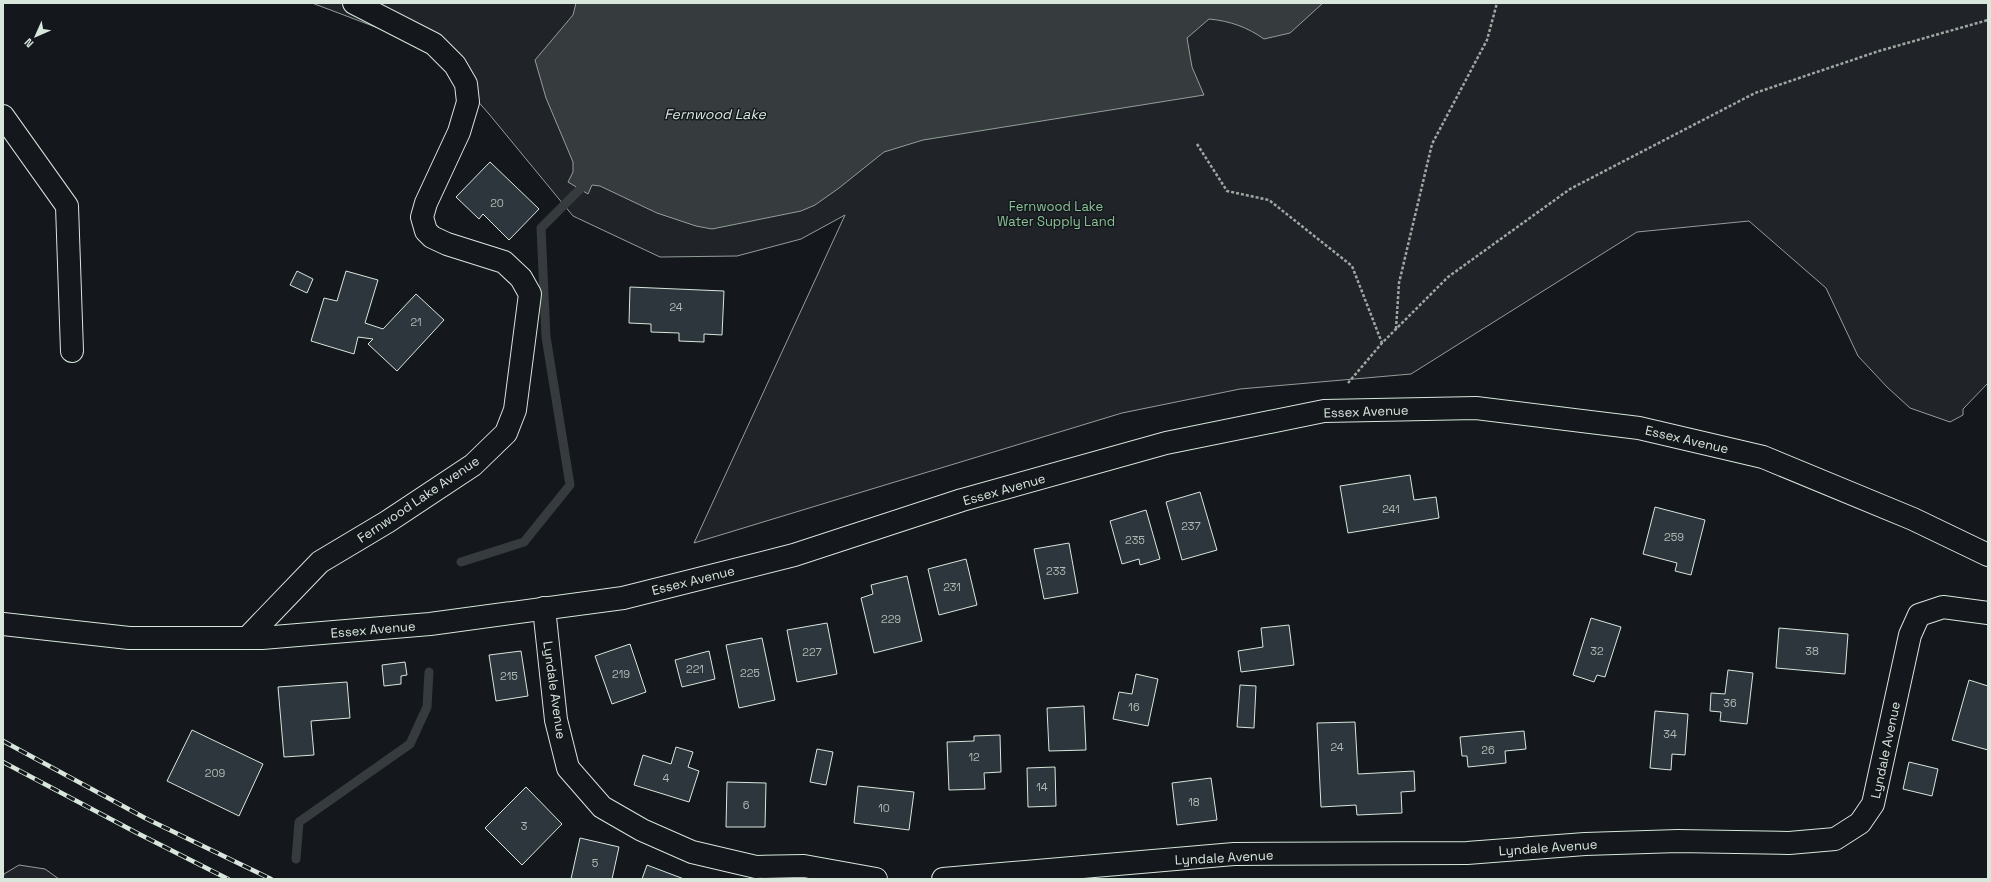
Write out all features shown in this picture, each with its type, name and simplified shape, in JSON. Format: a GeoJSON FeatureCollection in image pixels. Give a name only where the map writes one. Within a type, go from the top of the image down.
{"type":"FeatureCollection","features":[{"type":"Feature","properties":{"kind":"street","name":"Fernwood Lake Avenue"},"geometry":{"type":"LineString","coordinates":[[247,638],[320,562],[386,522],[473,465],[506,433],[515,410],[530,294],[521,278],[504,262],[447,244],[432,237],[426,231],[422,217],[426,203],[459,132],[468,102],[466,84],[455,65],[434,44],[354,3]]}},
{"type":"Feature","properties":{"kind":"street"},"geometry":{"type":"LineString","coordinates":[[3,116],[67,206],[72,351]]}},
{"type":"Feature","properties":{"kind":"street","name":"Essex Avenue"},"geometry":{"type":"LineString","coordinates":[[3,624],[129,638],[247,638],[430,624],[623,598],[794,555],[962,500],[1166,443],[1324,411],[1476,408],[1639,428],[1763,457],[1912,519],[1988,555]]}},
{"type":"Feature","properties":{"kind":"street","name":"Lyndale Avenue"},"geometry":{"type":"LineString","coordinates":[[944,879],[1234,854],[1466,853],[1585,844],[1678,841],[1789,843],[1835,839],[1860,823],[1873,804],[1910,635],[1919,615],[1943,607],[1988,613]]}},
{"type":"Feature","properties":{"kind":"street","name":"Lyndale Avenue"},"geometry":{"type":"LineString","coordinates":[[544,608],[556,720],[568,768],[602,807],[642,830],[692,852],[756,866],[804,866],[876,879]]}},
{"type":"Feature","properties":{"kind":"path"},"geometry":{"type":"LineString","coordinates":[[1396,330],[1399,283],[1432,144],[1486,40],[1497,3]]}},
{"type":"Feature","properties":{"kind":"path"},"geometry":{"type":"LineString","coordinates":[[1324,411],[1382,343],[1448,277],[1570,189],[1755,93],[1879,51],[1988,20]]}},
{"type":"Feature","properties":{"kind":"path"},"geometry":{"type":"LineString","coordinates":[[1197,144],[1227,191],[1269,200],[1352,266],[1382,343]]}},
{"type":"Feature","properties":{"kind":"green space","name":"Fernwood Lake Water Supply Land"},"geometry":{"type":"Polygon","coordinates":[[[312,3],[1988,3],[1988,383],[1963,409],[1963,415],[1950,422],[1910,408],[1887,387],[1858,356],[1826,288],[1749,221],[1637,232],[1411,374],[1240,389],[1122,413],[694,543],[845,215],[801,239],[737,256],[660,257],[573,216],[489,114],[431,48],[312,3]]]}},
{"type":"Feature","properties":{"kind":"green space"},"geometry":{"type":"Polygon","coordinates":[[[19,865],[45,869],[59,879],[3,879],[4,874],[19,865]]]}},
{"type":"Feature","properties":{"kind":"water","name":"Fernwood Lake"},"geometry":{"type":"Polygon","coordinates":[[[576,3],[1323,3],[1290,33],[1264,39],[1238,25],[1209,19],[1187,38],[1192,67],[1204,95],[923,140],[884,152],[839,188],[815,205],[801,211],[712,229],[696,226],[657,213],[600,186],[592,185],[588,194],[568,182],[573,172],[573,162],[546,98],[535,60],[573,15],[576,3]]]}},
{"type":"Feature","properties":{"kind":"building"},"geometry":{"type":"Polygon","coordinates":[[[490,162],[539,209],[509,240],[483,214],[479,219],[456,197],[490,162]]]}},
{"type":"Feature","properties":{"kind":"building"},"geometry":{"type":"Polygon","coordinates":[[[297,271],[313,279],[307,293],[290,285],[297,271]]]}},
{"type":"Feature","properties":{"kind":"building"},"geometry":{"type":"Polygon","coordinates":[[[346,271],[378,280],[365,323],[383,329],[416,294],[444,320],[397,371],[368,344],[373,339],[358,337],[354,354],[311,341],[324,298],[337,301],[346,271]]]}},
{"type":"Feature","properties":{"kind":"building"},"geometry":{"type":"Polygon","coordinates":[[[630,287],[724,291],[722,335],[704,334],[704,342],[679,341],[679,333],[651,332],[651,324],[629,323],[630,287]]]}},
{"type":"Feature","properties":{"kind":"building"},"geometry":{"type":"Polygon","coordinates":[[[1410,475],[1414,500],[1436,497],[1439,518],[1348,533],[1340,486],[1410,475]]]}},
{"type":"Feature","properties":{"kind":"building"},"geometry":{"type":"Polygon","coordinates":[[[1200,492],[1217,550],[1182,560],[1166,502],[1200,492]]]}},
{"type":"Feature","properties":{"kind":"building"},"geometry":{"type":"Polygon","coordinates":[[[1655,507],[1705,520],[1691,575],[1675,571],[1677,563],[1643,554],[1655,507]]]}},
{"type":"Feature","properties":{"kind":"building"},"geometry":{"type":"Polygon","coordinates":[[[1146,510],[1160,559],[1140,565],[1139,559],[1122,564],[1110,521],[1146,510]]]}},
{"type":"Feature","properties":{"kind":"building"},"geometry":{"type":"Polygon","coordinates":[[[1069,543],[1078,593],[1044,599],[1034,549],[1069,543]]]}},
{"type":"Feature","properties":{"kind":"building"},"geometry":{"type":"Polygon","coordinates":[[[966,559],[977,605],[939,615],[928,569],[966,559]]]}},
{"type":"Feature","properties":{"kind":"building"},"geometry":{"type":"Polygon","coordinates":[[[907,576],[922,641],[874,653],[861,598],[873,594],[871,585],[907,576]]]}},
{"type":"Feature","properties":{"kind":"building"},"geometry":{"type":"Polygon","coordinates":[[[1591,618],[1621,627],[1605,677],[1597,675],[1594,682],[1573,675],[1591,618]]]}},
{"type":"Feature","properties":{"kind":"building"},"geometry":{"type":"Polygon","coordinates":[[[827,623],[837,674],[797,682],[787,630],[827,623]]]}},
{"type":"Feature","properties":{"kind":"building"},"geometry":{"type":"Polygon","coordinates":[[[1289,625],[1294,665],[1241,672],[1238,651],[1263,647],[1261,628],[1289,625]]]}},
{"type":"Feature","properties":{"kind":"building"},"geometry":{"type":"Polygon","coordinates":[[[1779,628],[1848,634],[1845,674],[1776,668],[1779,628]]]}},
{"type":"Feature","properties":{"kind":"building"},"geometry":{"type":"Polygon","coordinates":[[[762,638],[775,700],[739,708],[726,645],[762,638]]]}},
{"type":"Feature","properties":{"kind":"building"},"geometry":{"type":"Polygon","coordinates":[[[630,644],[646,692],[612,704],[595,656],[630,644]]]}},
{"type":"Feature","properties":{"kind":"building"},"geometry":{"type":"Polygon","coordinates":[[[521,651],[528,696],[496,701],[489,655],[521,651]]]}},
{"type":"Feature","properties":{"kind":"building"},"geometry":{"type":"Polygon","coordinates":[[[709,651],[715,679],[682,687],[675,660],[709,651]]]}},
{"type":"Feature","properties":{"kind":"building"},"geometry":{"type":"Polygon","coordinates":[[[405,662],[407,675],[401,676],[401,684],[384,686],[382,665],[405,662]]]}},
{"type":"Feature","properties":{"kind":"building"},"geometry":{"type":"Polygon","coordinates":[[[1728,670],[1753,673],[1747,724],[1720,721],[1721,712],[1710,711],[1711,693],[1725,694],[1728,670]]]}},
{"type":"Feature","properties":{"kind":"building"},"geometry":{"type":"Polygon","coordinates":[[[1136,674],[1158,679],[1148,726],[1113,719],[1119,692],[1132,694],[1136,674]]]}},
{"type":"Feature","properties":{"kind":"building"},"geometry":{"type":"Polygon","coordinates":[[[1969,680],[1988,686],[1988,750],[1952,740],[1969,680]]]}},
{"type":"Feature","properties":{"kind":"building"},"geometry":{"type":"Polygon","coordinates":[[[347,682],[350,718],[311,721],[314,755],[284,757],[278,687],[347,682]]]}},
{"type":"Feature","properties":{"kind":"building"},"geometry":{"type":"Polygon","coordinates":[[[1240,685],[1256,686],[1254,728],[1237,727],[1240,685]]]}},
{"type":"Feature","properties":{"kind":"building"},"geometry":{"type":"Polygon","coordinates":[[[1084,706],[1086,750],[1049,751],[1047,708],[1084,706]]]}},
{"type":"Feature","properties":{"kind":"building"},"geometry":{"type":"Polygon","coordinates":[[[1655,711],[1688,714],[1685,755],[1672,754],[1671,770],[1650,768],[1655,711]]]}},
{"type":"Feature","properties":{"kind":"building"},"geometry":{"type":"Polygon","coordinates":[[[1355,722],[1358,774],[1414,771],[1415,791],[1401,792],[1402,813],[1357,815],[1356,805],[1321,807],[1317,723],[1355,722]]]}},
{"type":"Feature","properties":{"kind":"building"},"geometry":{"type":"Polygon","coordinates":[[[192,730],[263,764],[239,816],[167,781],[192,730]]]}},
{"type":"Feature","properties":{"kind":"building"},"geometry":{"type":"Polygon","coordinates":[[[1524,731],[1526,749],[1505,751],[1506,763],[1468,767],[1467,756],[1462,756],[1460,737],[1524,731]]]}},
{"type":"Feature","properties":{"kind":"building"},"geometry":{"type":"Polygon","coordinates":[[[1000,735],[1001,772],[984,773],[985,789],[949,790],[947,742],[974,741],[974,736],[1000,735]]]}},
{"type":"Feature","properties":{"kind":"building"},"geometry":{"type":"Polygon","coordinates":[[[676,747],[693,752],[688,767],[699,771],[689,802],[634,785],[643,755],[671,764],[676,747]]]}},
{"type":"Feature","properties":{"kind":"building"},"geometry":{"type":"Polygon","coordinates":[[[817,749],[833,752],[826,785],[810,782],[817,749]]]}},
{"type":"Feature","properties":{"kind":"building"},"geometry":{"type":"Polygon","coordinates":[[[1909,762],[1938,769],[1932,796],[1903,789],[1909,762]]]}},
{"type":"Feature","properties":{"kind":"building"},"geometry":{"type":"Polygon","coordinates":[[[1055,767],[1056,806],[1028,807],[1027,768],[1055,767]]]}},
{"type":"Feature","properties":{"kind":"building"},"geometry":{"type":"Polygon","coordinates":[[[1211,778],[1217,820],[1177,825],[1172,783],[1211,778]]]}},
{"type":"Feature","properties":{"kind":"building"},"geometry":{"type":"Polygon","coordinates":[[[727,782],[766,783],[765,827],[726,827],[727,782]]]}},
{"type":"Feature","properties":{"kind":"building"},"geometry":{"type":"Polygon","coordinates":[[[858,786],[914,792],[909,830],[854,823],[858,786]]]}},
{"type":"Feature","properties":{"kind":"building"},"geometry":{"type":"Polygon","coordinates":[[[526,787],[562,824],[522,865],[485,828],[526,787]]]}},
{"type":"Feature","properties":{"kind":"building"},"geometry":{"type":"Polygon","coordinates":[[[580,838],[619,847],[612,879],[571,879],[580,838]]]}},
{"type":"Feature","properties":{"kind":"building"},"geometry":{"type":"Polygon","coordinates":[[[647,865],[684,879],[642,879],[647,865]]]}},
{"type":"Feature","properties":{"kind":"waterway"},"geometry":{"type":"LineString","coordinates":[[461,562],[524,542],[570,485],[546,337],[541,228],[588,181]]}},
{"type":"Feature","properties":{"kind":"waterway"},"geometry":{"type":"LineString","coordinates":[[296,859],[299,822],[410,744],[427,707],[429,672]]}},
{"type":"Feature","properties":{"kind":"railway"},"geometry":{"type":"LineString","coordinates":[[3,741],[145,818],[271,879]]}},
{"type":"Feature","properties":{"kind":"railway"},"geometry":{"type":"LineString","coordinates":[[3,762],[228,879]]}}]}
